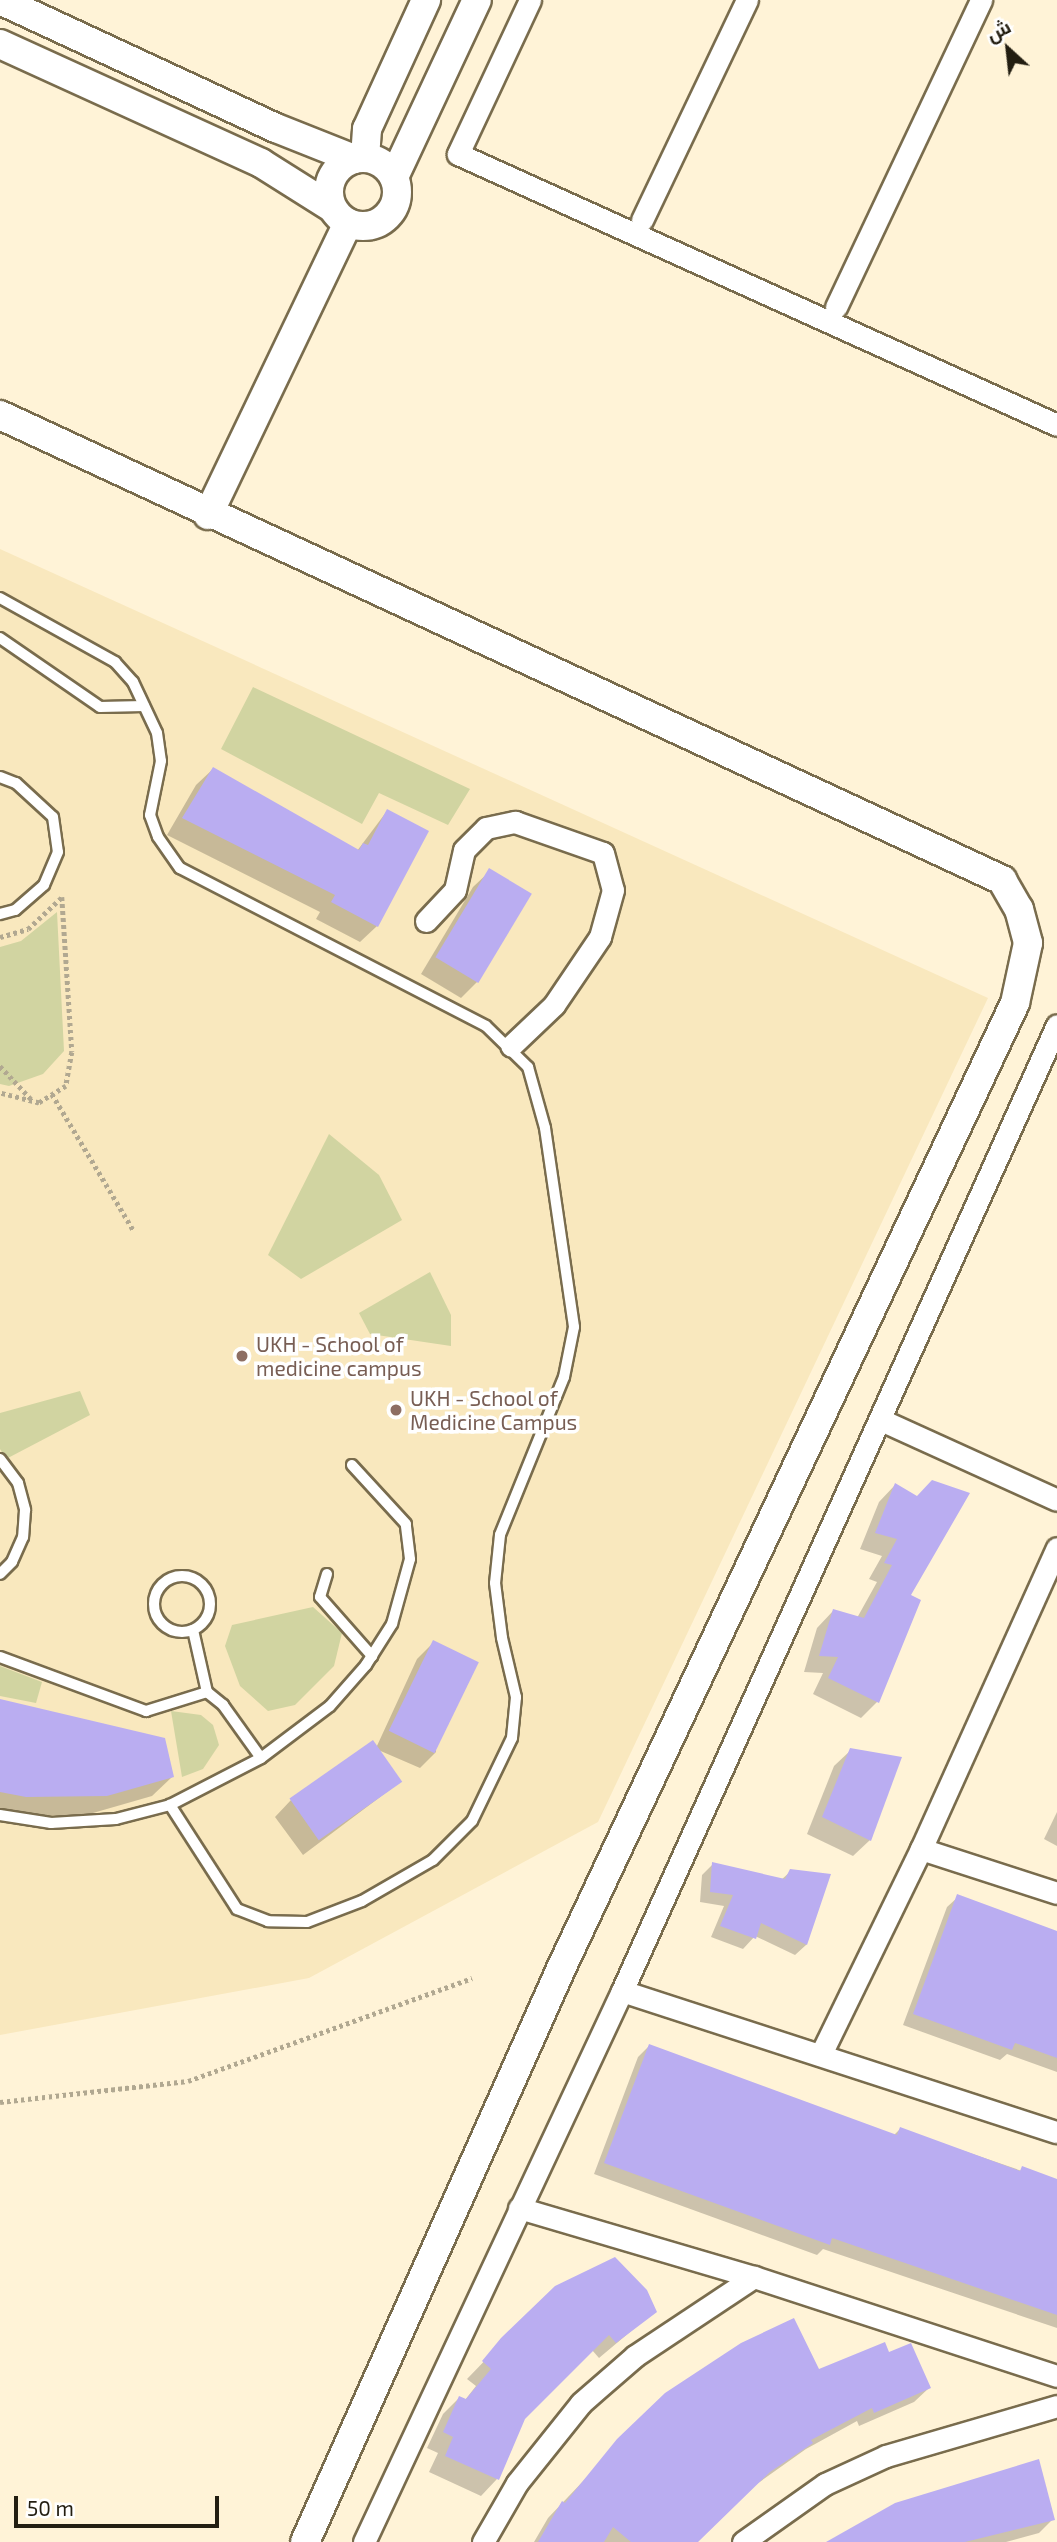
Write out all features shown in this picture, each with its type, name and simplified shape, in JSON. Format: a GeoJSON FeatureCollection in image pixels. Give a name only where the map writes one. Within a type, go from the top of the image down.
{"type":"FeatureCollection","features":[{"type":"Feature","properties":{"kind":"street"},"geometry":{"type":"LineString","coordinates":[[0,0],[276,128],[359,158],[377,161],[394,177]]}},
{"type":"Feature","properties":{"kind":"street"},"geometry":{"type":"LineString","coordinates":[[340,215],[328,195],[334,173],[359,158],[367,129],[426,0]]}},
{"type":"Feature","properties":{"kind":"street"},"geometry":{"type":"LineString","coordinates":[[0,44],[261,163],[340,215],[372,225],[391,212],[396,201],[394,177],[477,0]]}},
{"type":"Feature","properties":{"kind":"street"},"geometry":{"type":"LineString","coordinates":[[530,0],[458,154],[1057,425]]}},
{"type":"Feature","properties":{"kind":"street"},"geometry":{"type":"LineString","coordinates":[[642,220],[747,0]]}},
{"type":"Feature","properties":{"kind":"street"},"geometry":{"type":"LineString","coordinates":[[836,307],[981,0]]}},
{"type":"Feature","properties":{"kind":"street"},"geometry":{"type":"LineString","coordinates":[[208,515],[340,215]]}},
{"type":"Feature","properties":{"kind":"street"},"geometry":{"type":"LineString","coordinates":[[0,415],[141,478],[208,515],[1002,880],[1019,909],[1028,943],[1015,1003],[560,1971],[304,2542]]}},
{"type":"Feature","properties":{"kind":"street"},"geometry":{"type":"LineString","coordinates":[[426,921],[455,890],[464,850],[486,828],[515,822],[603,853],[613,890],[600,937],[554,1005],[511,1046]]}},
{"type":"Feature","properties":{"kind":"street"},"geometry":{"type":"LineString","coordinates":[[367,2541],[519,2208],[622,1991],[1057,1026]]}},
{"type":"Feature","properties":{"kind":"street"},"geometry":{"type":"LineString","coordinates":[[881,1420],[1057,1500]]}},
{"type":"Feature","properties":{"kind":"street"},"geometry":{"type":"LineString","coordinates":[[822,2052],[921,1849],[1057,1548]]}},
{"type":"Feature","properties":{"kind":"street"},"geometry":{"type":"LineString","coordinates":[[921,1849],[1057,1893]]}},
{"type":"Feature","properties":{"kind":"street"},"geometry":{"type":"LineString","coordinates":[[622,1991],[822,2052],[1057,2132]]}},
{"type":"Feature","properties":{"kind":"street"},"geometry":{"type":"LineString","coordinates":[[519,2208],[754,2277],[1057,2376]]}},
{"type":"Feature","properties":{"kind":"street"},"geometry":{"type":"LineString","coordinates":[[483,2542],[517,2483],[581,2403],[635,2356],[754,2277]]}},
{"type":"Feature","properties":{"kind":"street"},"geometry":{"type":"LineString","coordinates":[[743,2542],[825,2484],[886,2456],[1057,2406]]}},
{"type":"Feature","properties":{"kind":"lane"},"geometry":{"type":"LineString","coordinates":[[0,598],[115,662],[133,682],[157,733],[161,761],[150,815],[158,837],[180,868],[486,1026],[511,1046],[528,1067],[545,1128],[574,1327],[564,1377],[500,1535],[495,1583],[502,1638],[516,1698],[512,1738],[497,1774],[472,1821],[433,1860],[362,1901],[307,1922],[268,1921],[237,1909],[170,1805]]}},
{"type":"Feature","properties":{"kind":"lane"},"geometry":{"type":"LineString","coordinates":[[0,638],[100,707],[144,706]]}},
{"type":"Feature","properties":{"kind":"lane"},"geometry":{"type":"LineString","coordinates":[[0,777],[16,783],[53,817],[58,852],[44,885],[15,910],[0,914]]}},
{"type":"Feature","properties":{"kind":"lane"},"geometry":{"type":"LineString","coordinates":[[0,1459],[18,1483],[25,1510],[23,1537],[12,1562],[0,1574]]}},
{"type":"Feature","properties":{"kind":"lane"},"geometry":{"type":"LineString","coordinates":[[0,1815],[51,1823],[116,1819],[170,1805],[261,1758],[330,1706],[372,1656],[393,1623],[410,1559],[406,1524],[352,1465]]}},
{"type":"Feature","properties":{"kind":"lane"},"geometry":{"type":"LineString","coordinates":[[327,1574],[320,1597],[372,1656]]}},
{"type":"Feature","properties":{"kind":"lane"},"geometry":{"type":"LineString","coordinates":[[173,1577],[192,1577],[206,1589],[210,1608],[192,1630],[175,1631],[155,1614],[158,1588],[173,1577]]}},
{"type":"Feature","properties":{"kind":"lane"},"geometry":{"type":"LineString","coordinates":[[192,1630],[207,1692],[223,1705],[261,1758]]}},
{"type":"Feature","properties":{"kind":"lane"},"geometry":{"type":"LineString","coordinates":[[0,1657],[146,1711],[207,1692]]}},
{"type":"Feature","properties":{"kind":"path"},"geometry":{"type":"LineString","coordinates":[[0,937],[28,929],[62,897],[72,1052],[66,1086],[34,1101],[0,1093]]}},
{"type":"Feature","properties":{"kind":"path"},"geometry":{"type":"LineString","coordinates":[[0,1066],[34,1101]]}},
{"type":"Feature","properties":{"kind":"path"},"geometry":{"type":"LineString","coordinates":[[52,1094],[135,1231]]}},
{"type":"Feature","properties":{"kind":"path"},"geometry":{"type":"LineString","coordinates":[[0,2102],[188,2081],[472,1978]]}},
{"type":"Feature","properties":{"kind":"shaded area","name":"UKH - School of Medicine Campus"},"geometry":{"type":"Polygon","coordinates":[[[0,549],[988,998],[598,1822],[309,1978],[0,2035],[0,549]]]}},
{"type":"Feature","properties":{"kind":"green space"},"geometry":{"type":"Polygon","coordinates":[[[253,687],[470,789],[448,825],[379,793],[362,824],[221,749],[253,687]]]}},
{"type":"Feature","properties":{"kind":"green space"},"geometry":{"type":"Polygon","coordinates":[[[57,912],[64,1051],[43,1074],[9,1086],[0,1084],[0,947],[21,941],[57,912]]]}},
{"type":"Feature","properties":{"kind":"green space"},"geometry":{"type":"Polygon","coordinates":[[[329,1134],[379,1175],[402,1220],[301,1279],[268,1255],[329,1134]]]}},
{"type":"Feature","properties":{"kind":"green space"},"geometry":{"type":"Polygon","coordinates":[[[430,1272],[451,1315],[451,1346],[370,1334],[359,1313],[430,1272]]]}},
{"type":"Feature","properties":{"kind":"green space"},"geometry":{"type":"Polygon","coordinates":[[[80,1391],[90,1415],[6,1459],[0,1449],[0,1413],[80,1391]]]}},
{"type":"Feature","properties":{"kind":"green space"},"geometry":{"type":"Polygon","coordinates":[[[313,1607],[342,1633],[334,1666],[295,1705],[268,1711],[240,1686],[225,1646],[232,1625],[313,1607]]]}},
{"type":"Feature","properties":{"kind":"green space"},"geometry":{"type":"Polygon","coordinates":[[[0,1666],[42,1682],[36,1703],[0,1696],[0,1666]]]}},
{"type":"Feature","properties":{"kind":"green space"},"geometry":{"type":"Polygon","coordinates":[[[171,1711],[201,1715],[213,1725],[219,1745],[203,1769],[182,1777],[171,1711]]]}},
{"type":"Feature","properties":{"kind":"building"},"geometry":{"type":"Polygon","coordinates":[[[213,767],[359,850],[363,843],[368,845],[387,809],[429,831],[378,927],[331,902],[335,895],[182,818],[213,767]]]}},
{"type":"Feature","properties":{"kind":"building"},"geometry":{"type":"Polygon","coordinates":[[[489,868],[532,894],[478,983],[435,957],[489,868]]]}},
{"type":"Feature","properties":{"kind":"building"},"geometry":{"type":"Polygon","coordinates":[[[932,1480],[970,1493],[911,1595],[921,1600],[879,1703],[828,1678],[838,1657],[819,1656],[833,1609],[864,1618],[892,1565],[884,1563],[897,1539],[875,1533],[895,1483],[917,1496],[932,1480]]]}},
{"type":"Feature","properties":{"kind":"building"},"geometry":{"type":"Polygon","coordinates":[[[433,1640],[479,1662],[435,1753],[389,1731],[433,1640]]]}},
{"type":"Feature","properties":{"kind":"building"},"geometry":{"type":"Polygon","coordinates":[[[0,1699],[165,1738],[174,1777],[107,1796],[26,1797],[0,1792],[0,1699]]]}},
{"type":"Feature","properties":{"kind":"building"},"geometry":{"type":"Polygon","coordinates":[[[373,1740],[402,1782],[319,1840],[289,1799],[373,1740]]]}},
{"type":"Feature","properties":{"kind":"building"},"geometry":{"type":"Polygon","coordinates":[[[850,1748],[902,1757],[871,1841],[822,1817],[850,1748]]]}},
{"type":"Feature","properties":{"kind":"building"},"geometry":{"type":"Polygon","coordinates":[[[712,1862],[785,1879],[790,1869],[831,1874],[807,1945],[761,1923],[756,1939],[720,1926],[733,1895],[710,1892],[712,1862]]]}},
{"type":"Feature","properties":{"kind":"building"},"geometry":{"type":"Polygon","coordinates":[[[957,1894],[1057,1931],[1057,2058],[1015,2043],[1012,2050],[913,2014],[957,1894]]]}},
{"type":"Feature","properties":{"kind":"building"},"geometry":{"type":"Polygon","coordinates":[[[649,2044],[897,2135],[900,2127],[1020,2171],[1022,2166],[1057,2179],[1057,2315],[832,2238],[830,2245],[604,2163],[649,2044]]]}},
{"type":"Feature","properties":{"kind":"building"},"geometry":{"type":"Polygon","coordinates":[[[615,2257],[647,2290],[657,2312],[616,2343],[609,2335],[525,2419],[499,2480],[445,2456],[453,2437],[443,2432],[459,2396],[466,2399],[491,2369],[482,2361],[501,2338],[555,2286],[615,2257]]]}},
{"type":"Feature","properties":{"kind":"building"},"geometry":{"type":"Polygon","coordinates":[[[794,2318],[819,2369],[885,2342],[889,2352],[911,2343],[931,2388],[874,2413],[872,2408],[811,2440],[813,2443],[770,2472],[698,2542],[631,2542],[613,2527],[604,2542],[538,2542],[562,2501],[565,2503],[617,2439],[665,2393],[741,2343],[794,2318]]]}},
{"type":"Feature","properties":{"kind":"building"},"geometry":{"type":"Polygon","coordinates":[[[1039,2459],[1055,2520],[965,2542],[826,2542],[895,2503],[1039,2459]]]}},
{"type":"Feature","properties":{"kind":"place","name":"UKH - School of medicine campus"},"geometry":{"type":"Point","coordinates":[242,1356]}},
{"type":"Feature","properties":{"kind":"place","name":"UKH - School of Medicine Campus"},"geometry":{"type":"Point","coordinates":[396,1410]}}]}
